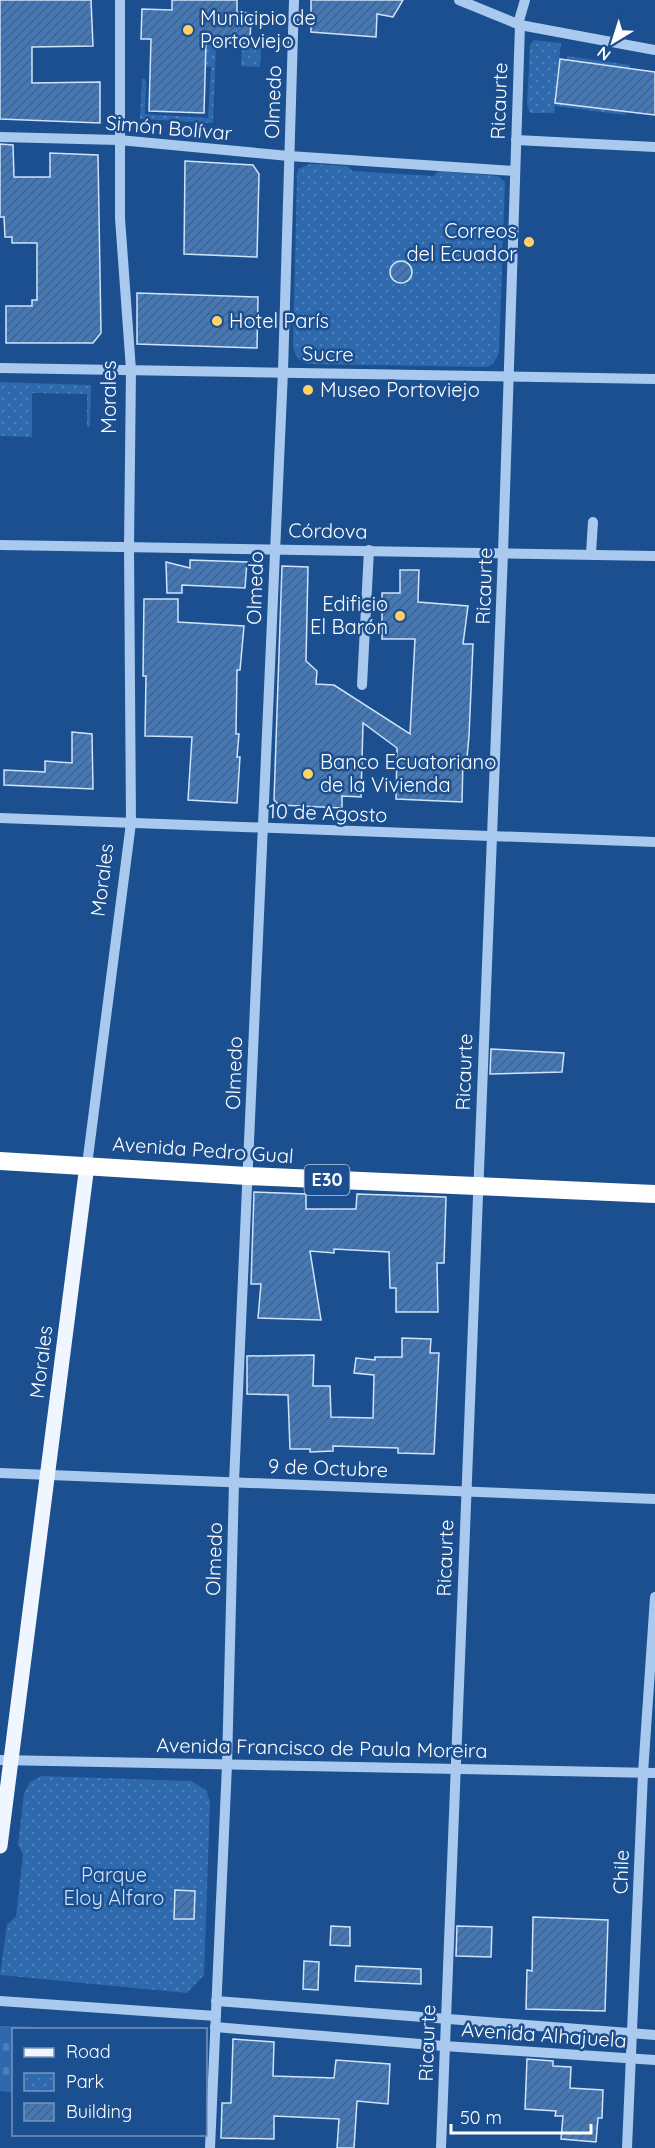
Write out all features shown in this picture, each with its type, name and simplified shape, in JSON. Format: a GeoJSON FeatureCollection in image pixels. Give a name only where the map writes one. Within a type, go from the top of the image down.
{"type":"FeatureCollection","features":[{"type":"Feature","properties":{"kind":"highway","name":"Avenida Pedro Gual"},"geometry":{"type":"LineString","coordinates":[[0,1161],[247,1176],[655,1194]]}},
{"type":"Feature","properties":{"kind":"main road","name":"Morales"},"geometry":{"type":"LineString","coordinates":[[0,1846],[6,1760],[47,1475],[87,1165]]}},
{"type":"Feature","properties":{"kind":"street","name":"Morales"},"geometry":{"type":"LineString","coordinates":[[87,1165],[131,823],[129,547],[131,370],[120,218],[120,0]]}},
{"type":"Feature","properties":{"kind":"street","name":"Olmedo"},"geometry":{"type":"LineString","coordinates":[[210,2148],[227,1765],[234,1482],[283,371],[294,0]]}},
{"type":"Feature","properties":{"kind":"street"},"geometry":{"type":"LineString","coordinates":[[459,0],[519,25],[655,51]]}},
{"type":"Feature","properties":{"kind":"street","name":"Ricaurte"},"geometry":{"type":"LineString","coordinates":[[441,2148],[503,553],[519,25],[525,0]]}},
{"type":"Feature","properties":{"kind":"street","name":"Simón Bolívar"},"geometry":{"type":"LineString","coordinates":[[0,137],[119,140],[289,156],[515,171]]}},
{"type":"Feature","properties":{"kind":"street"},"geometry":{"type":"LineString","coordinates":[[516,141],[655,147]]}},
{"type":"Feature","properties":{"kind":"street","name":"Sucre"},"geometry":{"type":"LineString","coordinates":[[0,368],[655,379]]}},
{"type":"Feature","properties":{"kind":"street"},"geometry":{"type":"LineString","coordinates":[[591,554],[593,522]]}},
{"type":"Feature","properties":{"kind":"street","name":"Córdova"},"geometry":{"type":"LineString","coordinates":[[0,545],[655,556]]}},
{"type":"Feature","properties":{"kind":"street"},"geometry":{"type":"LineString","coordinates":[[362,685],[369,550]]}},
{"type":"Feature","properties":{"kind":"street","name":"10 de Agosto"},"geometry":{"type":"LineString","coordinates":[[0,818],[655,842]]}},
{"type":"Feature","properties":{"kind":"street","name":"9 de Octubre"},"geometry":{"type":"LineString","coordinates":[[0,1473],[655,1499]]}},
{"type":"Feature","properties":{"kind":"street","name":"Chile"},"geometry":{"type":"LineString","coordinates":[[627,2148],[633,2058],[643,1773],[655,1597]]}},
{"type":"Feature","properties":{"kind":"street","name":"Avenida Francisco de Paula Moreira"},"geometry":{"type":"LineString","coordinates":[[6,1760],[655,1773]]}},
{"type":"Feature","properties":{"kind":"street","name":"Avenida Alhajuela"},"geometry":{"type":"LineString","coordinates":[[0,2001],[216,2021],[444,2046],[655,2060]]}},
{"type":"Feature","properties":{"kind":"street","name":"Avenida Alhajuela"},"geometry":{"type":"LineString","coordinates":[[216,2001],[655,2035]]}},
{"type":"Feature","properties":{"kind":"green space"},"geometry":{"type":"Polygon","coordinates":[[[534,40],[561,43],[555,103],[626,112],[625,115],[555,106],[554,113],[530,113],[527,105],[530,45],[534,40]]]}},
{"type":"Feature","properties":{"kind":"green space"},"geometry":{"type":"Polygon","coordinates":[[[184,43],[216,45],[213,123],[140,119],[142,79],[146,79],[145,114],[208,118],[211,67],[183,65],[184,43]]]}},
{"type":"Feature","properties":{"kind":"green space"},"geometry":{"type":"Polygon","coordinates":[[[242,47],[261,48],[260,67],[241,66],[242,47]]]}},
{"type":"Feature","properties":{"kind":"green space"},"geometry":{"type":"Polygon","coordinates":[[[567,56],[630,65],[630,69],[567,60],[567,56]]]}},
{"type":"Feature","properties":{"kind":"green space"},"geometry":{"type":"Polygon","coordinates":[[[310,164],[348,166],[352,171],[434,176],[438,171],[498,176],[505,182],[499,353],[493,364],[487,367],[306,364],[298,358],[293,344],[297,176],[298,169],[310,164]]]}},
{"type":"Feature","properties":{"kind":"green space"},"geometry":{"type":"Polygon","coordinates":[[[0,382],[91,385],[90,427],[87,427],[87,394],[32,393],[32,437],[0,436],[0,382]]]}},
{"type":"Feature","properties":{"kind":"green space","name":"Parque Eloy Alfaro"},"geometry":{"type":"Polygon","coordinates":[[[41,1776],[191,1781],[206,1790],[210,1801],[204,1975],[187,1993],[0,1975],[7,1925],[16,1916],[23,1854],[18,1845],[24,1793],[30,1782],[41,1776]]]}},
{"type":"Feature","properties":{"kind":"green space"},"geometry":{"type":"Polygon","coordinates":[[[0,2026],[37,2027],[12,2028],[12,2092],[0,2091],[0,2026]]]}},
{"type":"Feature","properties":{"kind":"building"},"geometry":{"type":"Polygon","coordinates":[[[0,0],[91,0],[93,46],[32,47],[32,83],[100,82],[100,123],[0,119],[0,0]]]}},
{"type":"Feature","properties":{"kind":"building"},"geometry":{"type":"Polygon","coordinates":[[[172,0],[237,0],[237,12],[251,13],[250,44],[206,42],[204,113],[149,111],[151,39],[141,39],[142,9],[172,10],[172,0]]]}},
{"type":"Feature","properties":{"kind":"building"},"geometry":{"type":"Polygon","coordinates":[[[311,0],[403,0],[393,17],[377,14],[376,37],[311,32],[311,0]]]}},
{"type":"Feature","properties":{"kind":"building"},"geometry":{"type":"Polygon","coordinates":[[[560,59],[655,72],[655,115],[555,103],[560,59]]]}},
{"type":"Feature","properties":{"kind":"building"},"geometry":{"type":"Polygon","coordinates":[[[0,144],[13,145],[14,177],[50,177],[50,153],[98,155],[101,333],[93,343],[6,343],[6,306],[32,306],[32,300],[37,300],[37,243],[12,243],[12,237],[5,237],[4,217],[0,217],[0,144]]]}},
{"type":"Feature","properties":{"kind":"building"},"geometry":{"type":"Polygon","coordinates":[[[185,161],[253,165],[259,174],[257,257],[184,254],[185,161]]]}},
{"type":"Feature","properties":{"kind":"building"},"geometry":{"type":"Polygon","coordinates":[[[401,261],[409,264],[412,272],[409,280],[401,283],[393,280],[390,272],[393,264],[401,261]]]}},
{"type":"Feature","properties":{"kind":"building","name":"Hotel París"},"geometry":{"type":"Polygon","coordinates":[[[137,293],[258,297],[257,348],[137,344],[137,293]]]}},
{"type":"Feature","properties":{"kind":"building"},"geometry":{"type":"Polygon","coordinates":[[[190,560],[247,562],[245,588],[182,585],[182,593],[167,593],[166,562],[190,568],[190,560]]]}},
{"type":"Feature","properties":{"kind":"building"},"geometry":{"type":"Polygon","coordinates":[[[282,566],[308,567],[306,661],[317,671],[316,684],[334,685],[410,734],[415,639],[382,639],[382,593],[400,593],[400,570],[419,570],[418,602],[468,606],[463,644],[473,644],[469,736],[467,758],[463,759],[462,802],[396,799],[397,748],[363,723],[361,797],[342,796],[342,808],[279,805],[274,800],[282,566]]]}},
{"type":"Feature","properties":{"kind":"building"},"geometry":{"type":"Polygon","coordinates":[[[144,599],[178,599],[178,622],[244,626],[240,670],[237,670],[236,734],[239,734],[237,757],[240,757],[237,803],[188,800],[192,737],[145,736],[144,599]]]}},
{"type":"Feature","properties":{"kind":"building"},"geometry":{"type":"Polygon","coordinates":[[[72,732],[92,734],[93,789],[4,785],[4,770],[45,772],[45,761],[72,763],[72,732]]]}},
{"type":"Feature","properties":{"kind":"building"},"geometry":{"type":"Polygon","coordinates":[[[491,1049],[564,1053],[562,1072],[490,1074],[491,1049]]]}},
{"type":"Feature","properties":{"kind":"building"},"geometry":{"type":"Polygon","coordinates":[[[254,1192],[306,1194],[306,1209],[356,1209],[357,1194],[446,1197],[444,1263],[437,1263],[438,1312],[396,1312],[396,1288],[390,1288],[389,1252],[334,1249],[334,1253],[310,1251],[321,1320],[258,1318],[261,1284],[251,1284],[254,1192]]]}},
{"type":"Feature","properties":{"kind":"building"},"geometry":{"type":"Polygon","coordinates":[[[402,1338],[431,1339],[430,1353],[439,1353],[434,1454],[398,1453],[398,1448],[333,1446],[333,1451],[310,1452],[310,1449],[290,1449],[288,1395],[247,1394],[247,1356],[314,1355],[313,1386],[330,1386],[331,1417],[373,1418],[374,1375],[354,1373],[356,1358],[375,1360],[375,1357],[402,1357],[402,1338]]]}},
{"type":"Feature","properties":{"kind":"building"},"geometry":{"type":"Polygon","coordinates":[[[175,1890],[195,1891],[194,1919],[174,1919],[175,1890]]]}},
{"type":"Feature","properties":{"kind":"building"},"geometry":{"type":"Polygon","coordinates":[[[533,1917],[608,1920],[605,2011],[526,2009],[527,1970],[532,1971],[533,1917]]]}},
{"type":"Feature","properties":{"kind":"building"},"geometry":{"type":"Polygon","coordinates":[[[331,1926],[350,1927],[350,1946],[330,1945],[331,1926]]]}},
{"type":"Feature","properties":{"kind":"building"},"geometry":{"type":"Polygon","coordinates":[[[457,1926],[492,1927],[491,1957],[456,1956],[457,1926]]]}},
{"type":"Feature","properties":{"kind":"building"},"geometry":{"type":"Polygon","coordinates":[[[304,1961],[319,1962],[318,1990],[303,1989],[304,1961]]]}},
{"type":"Feature","properties":{"kind":"building"},"geometry":{"type":"Polygon","coordinates":[[[356,1966],[421,1969],[421,1984],[355,1981],[356,1966]]]}},
{"type":"Feature","properties":{"kind":"building"},"geometry":{"type":"Polygon","coordinates":[[[233,2039],[274,2042],[273,2076],[334,2078],[336,2060],[390,2064],[388,2104],[357,2101],[354,2148],[337,2148],[339,2119],[274,2116],[274,2139],[221,2138],[222,2103],[231,2103],[233,2039]]]}},
{"type":"Feature","properties":{"kind":"building"},"geometry":{"type":"Polygon","coordinates":[[[527,2059],[553,2061],[553,2066],[571,2067],[570,2088],[603,2090],[602,2118],[598,2118],[596,2142],[561,2139],[563,2116],[555,2116],[556,2111],[525,2109],[527,2059]]]}},
{"type":"Feature","properties":{"kind":"place","name":"Municipio de Portoviejo"},"geometry":{"type":"Point","coordinates":[188,30]}},
{"type":"Feature","properties":{"kind":"place","name":"Correos del Ecuador"},"geometry":{"type":"Point","coordinates":[529,242]}},
{"type":"Feature","properties":{"kind":"place","name":"Hotel París"},"geometry":{"type":"Point","coordinates":[217,321]}},
{"type":"Feature","properties":{"kind":"place","name":"Museo Portoviejo"},"geometry":{"type":"Point","coordinates":[308,390]}},
{"type":"Feature","properties":{"kind":"place","name":"Edificio El Barón"},"geometry":{"type":"Point","coordinates":[400,616]}},
{"type":"Feature","properties":{"kind":"place","name":"Banco Ecuatoriano de la Vivienda"},"geometry":{"type":"Point","coordinates":[308,774]}}]}
